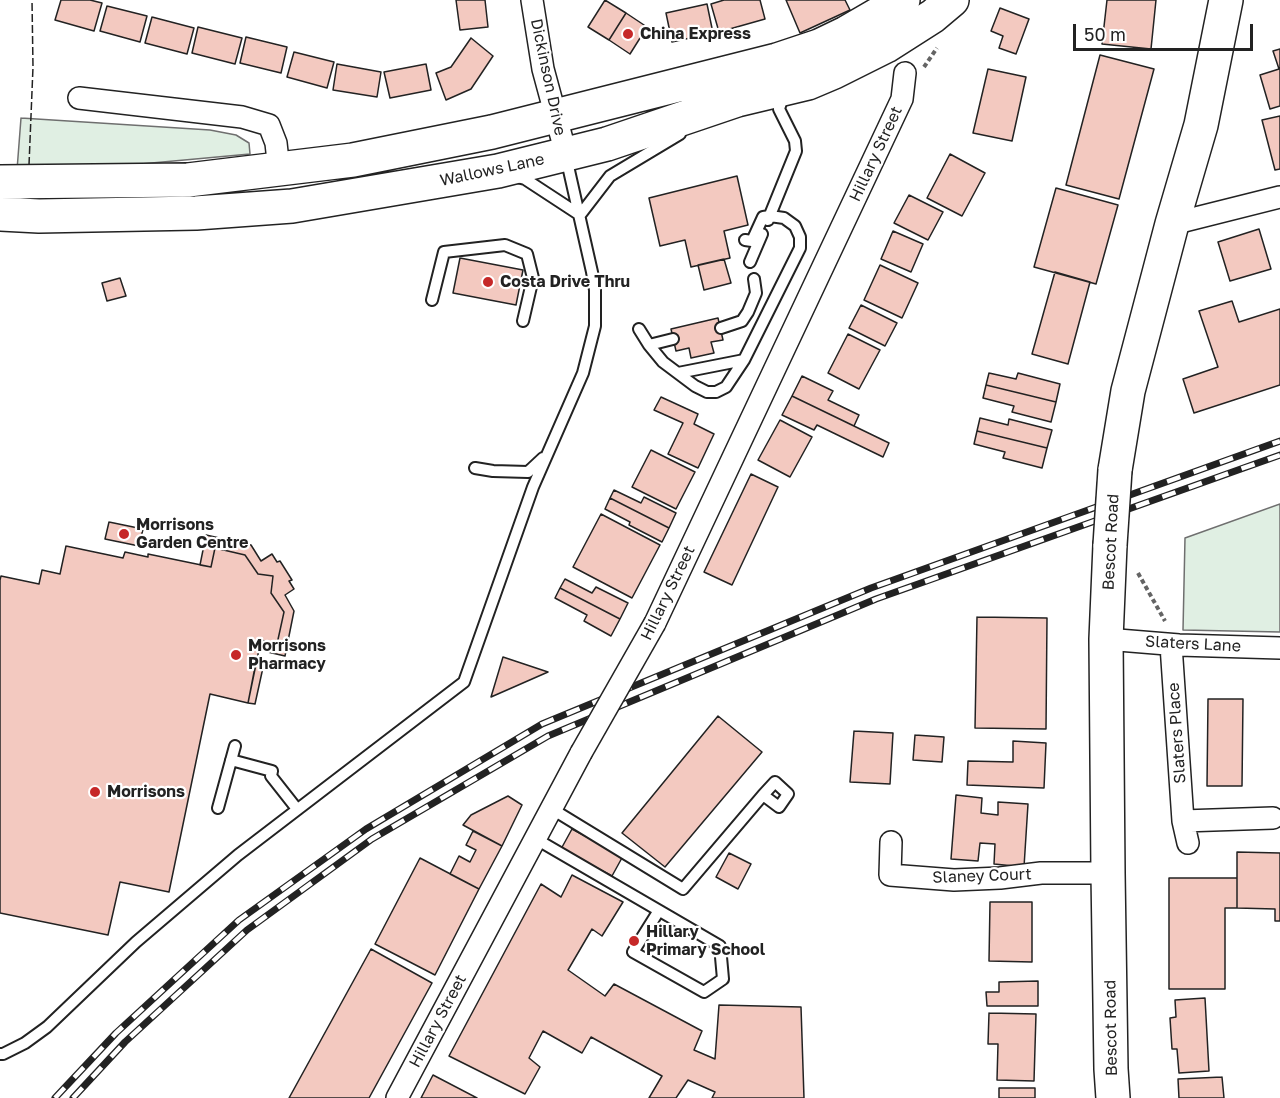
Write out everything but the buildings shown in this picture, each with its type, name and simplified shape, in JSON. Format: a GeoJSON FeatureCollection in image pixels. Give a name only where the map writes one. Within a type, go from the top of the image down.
{"type":"FeatureCollection","features":[{"type":"Feature","properties":{"kind":"highway","name":"Wallows Lane"},"geometry":{"type":"LineString","coordinates":[[0,214],[39,216],[196,213],[292,206],[498,171],[607,144],[737,100],[797,74],[819,46],[846,33],[897,16],[933,16],[952,0]]}},
{"type":"Feature","properties":{"kind":"highway","name":"Bescot Road"},"geometry":{"type":"LineString","coordinates":[[1113,1098],[1106,639],[1122,556],[1114,470],[1128,391],[1201,125],[1226,0]]}},
{"type":"Feature","properties":{"kind":"highway","name":"Wallows Lane"},"geometry":{"type":"LineString","coordinates":[[0,182],[188,180],[279,170],[352,160],[492,132],[556,116],[797,74]]}},
{"type":"Feature","properties":{"kind":"street","name":"Dickinson Drive"},"geometry":{"type":"LineString","coordinates":[[532,0],[543,69],[566,154]]}},
{"type":"Feature","properties":{"kind":"street","name":"Hillary Street"},"geometry":{"type":"LineString","coordinates":[[397,1098],[581,753],[655,623],[902,99],[905,73]]}},
{"type":"Feature","properties":{"kind":"street"},"geometry":{"type":"LineString","coordinates":[[79,98],[242,117],[269,125],[276,143],[279,170]]}},
{"type":"Feature","properties":{"kind":"street"},"geometry":{"type":"LineString","coordinates":[[1172,224],[1280,197]]}},
{"type":"Feature","properties":{"kind":"street","name":"Slaters Lane"},"geometry":{"type":"LineString","coordinates":[[1106,639],[1175,645],[1280,648]]}},
{"type":"Feature","properties":{"kind":"street","name":"Slaters Place"},"geometry":{"type":"LineString","coordinates":[[1175,645],[1184,821],[1188,843]]}},
{"type":"Feature","properties":{"kind":"street"},"geometry":{"type":"LineString","coordinates":[[1184,821],[1276,818]]}},
{"type":"Feature","properties":{"kind":"street","name":"Slaney Court"},"geometry":{"type":"LineString","coordinates":[[891,842],[890,875],[954,880],[1041,873],[1108,873]]}},
{"type":"Feature","properties":{"kind":"lane"},"geometry":{"type":"LineString","coordinates":[[750,262],[796,152],[795,141],[779,109],[797,74]]}},
{"type":"Feature","properties":{"kind":"lane"},"geometry":{"type":"LineString","coordinates":[[580,216],[610,176],[737,100]]}},
{"type":"Feature","properties":{"kind":"lane"},"geometry":{"type":"LineString","coordinates":[[0,1054],[25,1044],[47,1027],[136,942],[238,855],[465,682],[533,488],[583,374],[595,326],[596,290],[566,154]]}},
{"type":"Feature","properties":{"kind":"lane"},"geometry":{"type":"LineString","coordinates":[[498,171],[525,179],[580,216]]}},
{"type":"Feature","properties":{"kind":"lane"},"geometry":{"type":"LineString","coordinates":[[639,329],[663,362],[678,374],[707,392],[716,392],[726,387],[744,360],[800,248],[800,237],[795,226],[784,218],[763,217],[752,241],[745,240]]}},
{"type":"Feature","properties":{"kind":"lane"},"geometry":{"type":"LineString","coordinates":[[432,300],[444,252],[505,245],[527,254],[533,278],[523,321]]}},
{"type":"Feature","properties":{"kind":"lane"},"geometry":{"type":"LineString","coordinates":[[721,328],[742,321],[756,293],[754,279]]}},
{"type":"Feature","properties":{"kind":"lane"},"geometry":{"type":"LineString","coordinates":[[649,345],[673,339]]}},
{"type":"Feature","properties":{"kind":"lane"},"geometry":{"type":"LineString","coordinates":[[678,374],[744,360]]}},
{"type":"Feature","properties":{"kind":"lane"},"geometry":{"type":"LineString","coordinates":[[475,468],[528,472],[548,454]]}},
{"type":"Feature","properties":{"kind":"lane"},"geometry":{"type":"LineString","coordinates":[[218,808],[235,746]]}},
{"type":"Feature","properties":{"kind":"lane"},"geometry":{"type":"LineString","coordinates":[[231,760],[272,771],[272,776],[297,809]]}},
{"type":"Feature","properties":{"kind":"lane"},"geometry":{"type":"LineString","coordinates":[[552,809],[683,889],[764,795]]}},
{"type":"Feature","properties":{"kind":"lane"},"geometry":{"type":"LineString","coordinates":[[536,839],[720,946],[723,979],[705,992],[633,952],[658,912]]}},
{"type":"Feature","properties":{"kind":"path"},"geometry":{"type":"LineString","coordinates":[[1122,556],[1175,645]]}},
{"type":"Feature","properties":{"kind":"green space"},"geometry":{"type":"Polygon","coordinates":[[[21,118],[210,130],[236,135],[249,143],[250,154],[97,168],[17,170],[21,118]]]}},
{"type":"Feature","properties":{"kind":"green space"},"geometry":{"type":"Polygon","coordinates":[[[1280,504],[1280,632],[1183,630],[1185,538],[1280,504]]]}},
{"type":"Feature","properties":{"kind":"railway"},"geometry":{"type":"LineString","coordinates":[[55,1098],[116,1033],[239,920],[366,829],[542,724],[871,588],[1280,441]]}},
{"type":"Feature","properties":{"kind":"railway"},"geometry":{"type":"LineString","coordinates":[[73,1098],[125,1042],[247,930],[372,839],[548,736],[876,599],[1280,455]]}},
{"type":"Feature","properties":{"kind":"fence"},"geometry":{"type":"LineString","coordinates":[[29,165],[33,67],[32,0]]}},
{"type":"Feature","properties":{"kind":"place","name":"China Express"},"geometry":{"type":"Point","coordinates":[628,34]}},
{"type":"Feature","properties":{"kind":"place","name":"Costa Drive Thru"},"geometry":{"type":"Point","coordinates":[488,282]}},
{"type":"Feature","properties":{"kind":"place","name":"Morrisons Garden Centre"},"geometry":{"type":"Point","coordinates":[124,534]}},
{"type":"Feature","properties":{"kind":"place","name":"Morrisons Pharmacy"},"geometry":{"type":"Point","coordinates":[236,655]}},
{"type":"Feature","properties":{"kind":"place","name":"Morrisons"},"geometry":{"type":"Point","coordinates":[95,792]}},
{"type":"Feature","properties":{"kind":"place","name":"Hillary Primary School"},"geometry":{"type":"Point","coordinates":[634,941]}}]}
